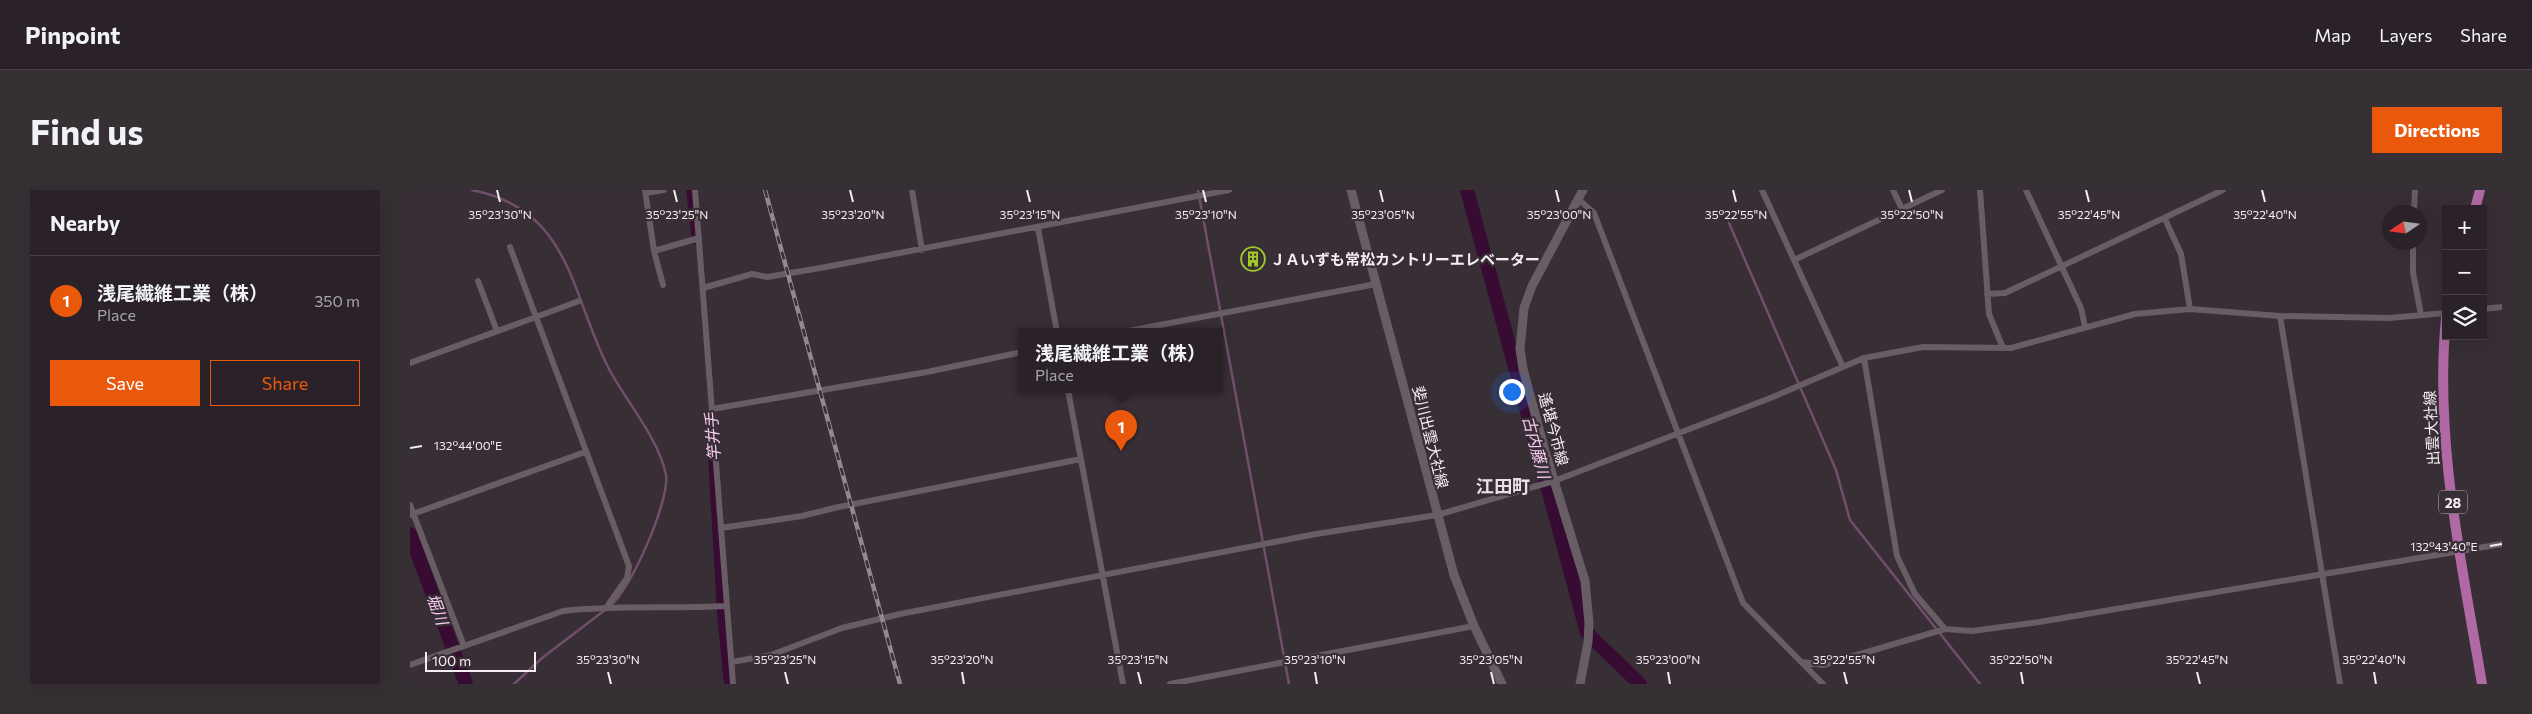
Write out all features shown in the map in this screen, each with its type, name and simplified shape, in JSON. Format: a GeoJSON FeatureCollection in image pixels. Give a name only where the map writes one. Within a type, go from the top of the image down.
{"type":"FeatureCollection","features":[{"type":"Feature","properties":{"kind":"main road","name":"斐川出雲大社線"},"geometry":{"type":"LineString","coordinates":[[1351,190],[1454,575],[1474,626],[1502,684]]}},
{"type":"Feature","properties":{"kind":"main road","name":"遙堪今市線"},"geometry":{"type":"LineString","coordinates":[[1580,684],[1588,642],[1589,623],[1584,581],[1523,369],[1520,327],[1532,286],[1582,190]]}},
{"type":"Feature","properties":{"kind":"main road"},"geometry":{"type":"LineString","coordinates":[[2476,205],[2480,190]]}},
{"type":"Feature","properties":{"kind":"main road","name":"出雲大社線"},"geometry":{"type":"LineString","coordinates":[[2445,340],[2443,397],[2448,469],[2482,684]]}},
{"type":"Feature","properties":{"kind":"street"},"geometry":{"type":"LineString","coordinates":[[664,190],[645,192],[654,250],[664,285]]}},
{"type":"Feature","properties":{"kind":"street"},"geometry":{"type":"LineString","coordinates":[[696,190],[733,684]]}},
{"type":"Feature","properties":{"kind":"street"},"geometry":{"type":"LineString","coordinates":[[912,190],[922,250]]}},
{"type":"Feature","properties":{"kind":"street"},"geometry":{"type":"LineString","coordinates":[[703,288],[752,274],[767,277],[785,275],[1230,190]]}},
{"type":"Feature","properties":{"kind":"street"},"geometry":{"type":"LineString","coordinates":[[1762,190],[1843,367]]}},
{"type":"Feature","properties":{"kind":"street"},"geometry":{"type":"LineString","coordinates":[[1893,190],[1902,210]]}},
{"type":"Feature","properties":{"kind":"street"},"geometry":{"type":"LineString","coordinates":[[1794,260],[1942,190]]}},
{"type":"Feature","properties":{"kind":"street"},"geometry":{"type":"LineString","coordinates":[[1980,190],[1988,314],[2003,348]]}},
{"type":"Feature","properties":{"kind":"street"},"geometry":{"type":"LineString","coordinates":[[2026,190],[2081,308],[2084,327]]}},
{"type":"Feature","properties":{"kind":"street"},"geometry":{"type":"LineString","coordinates":[[1987,294],[2005,293],[2223,190]]}},
{"type":"Feature","properties":{"kind":"street"},"geometry":{"type":"LineString","coordinates":[[2414,205],[2415,190]]}},
{"type":"Feature","properties":{"kind":"street"},"geometry":{"type":"LineString","coordinates":[[1578,199],[1594,213],[1743,603],[1823,684]]}},
{"type":"Feature","properties":{"kind":"street"},"geometry":{"type":"LineString","coordinates":[[2165,219],[2181,254],[2190,308]]}},
{"type":"Feature","properties":{"kind":"street"},"geometry":{"type":"LineString","coordinates":[[1038,228],[1056,328]]}},
{"type":"Feature","properties":{"kind":"street"},"geometry":{"type":"LineString","coordinates":[[654,250],[699,238]]}},
{"type":"Feature","properties":{"kind":"street"},"geometry":{"type":"LineString","coordinates":[[510,247],[629,566],[627,578],[606,608]]}},
{"type":"Feature","properties":{"kind":"street"},"geometry":{"type":"LineString","coordinates":[[2413,250],[2413,272],[2421,315]]}},
{"type":"Feature","properties":{"kind":"street"},"geometry":{"type":"LineString","coordinates":[[478,281],[497,331]]}},
{"type":"Feature","properties":{"kind":"street"},"geometry":{"type":"LineString","coordinates":[[1144,328],[1376,284]]}},
{"type":"Feature","properties":{"kind":"street"},"geometry":{"type":"LineString","coordinates":[[410,363],[579,301]]}},
{"type":"Feature","properties":{"kind":"street"},"geometry":{"type":"LineString","coordinates":[[2487,309],[2502,307]]}},
{"type":"Feature","properties":{"kind":"street"},"geometry":{"type":"LineString","coordinates":[[732,662],[771,655],[842,628],[900,614],[1316,534],[1437,515],[1554,482],[1864,358],[1923,347],[2011,348],[2135,314],[2190,308],[2280,316],[2389,318],[2442,313]]}},
{"type":"Feature","properties":{"kind":"street"},"geometry":{"type":"LineString","coordinates":[[2280,316],[2340,684]]}},
{"type":"Feature","properties":{"kind":"street"},"geometry":{"type":"LineString","coordinates":[[712,409],[927,372],[1018,353]]}},
{"type":"Feature","properties":{"kind":"street"},"geometry":{"type":"LineString","coordinates":[[1864,358],[1896,556],[1915,594],[1945,629]]}},
{"type":"Feature","properties":{"kind":"street"},"geometry":{"type":"LineString","coordinates":[[1069,393],[1123,684]]}},
{"type":"Feature","properties":{"kind":"street"},"geometry":{"type":"LineString","coordinates":[[412,514],[585,452]]}},
{"type":"Feature","properties":{"kind":"street"},"geometry":{"type":"LineString","coordinates":[[721,528],[802,516],[1081,459]]}},
{"type":"Feature","properties":{"kind":"street"},"geometry":{"type":"LineString","coordinates":[[410,505],[462,646]]}},
{"type":"Feature","properties":{"kind":"street"},"geometry":{"type":"LineString","coordinates":[[1802,662],[1823,665],[1945,629],[1972,631],[2030,623],[2502,544]]}},
{"type":"Feature","properties":{"kind":"street"},"geometry":{"type":"LineString","coordinates":[[410,664],[563,610],[726,606]]}},
{"type":"Feature","properties":{"kind":"street"},"geometry":{"type":"LineString","coordinates":[[1170,684],[1474,626]]}},
{"type":"Feature","properties":{"kind":"waterway"},"geometry":{"type":"LineString","coordinates":[[472,190],[505,200],[530,216],[549,236],[563,259],[575,285],[596,341],[609,369],[641,420],[662,461],[666,475],[666,487],[656,523],[629,581],[611,605]]}},
{"type":"Feature","properties":{"kind":"waterway","name":"竿井手"},"geometry":{"type":"LineString","coordinates":[[690,190],[696,240]]}},
{"type":"Feature","properties":{"kind":"waterway"},"geometry":{"type":"LineString","coordinates":[[1198,190],[1289,684]]}},
{"type":"Feature","properties":{"kind":"waterway","name":"古内藤川"},"geometry":{"type":"LineString","coordinates":[[1467,190],[1587,633],[1640,684]]}},
{"type":"Feature","properties":{"kind":"waterway"},"geometry":{"type":"LineString","coordinates":[[1729,223],[1836,470],[1850,520],[1980,684]]}},
{"type":"Feature","properties":{"kind":"waterway","name":"竿井手"},"geometry":{"type":"LineString","coordinates":[[710,419],[721,613],[728,684]]}},
{"type":"Feature","properties":{"kind":"waterway","name":"堀川"},"geometry":{"type":"LineString","coordinates":[[410,534],[466,684]]}},
{"type":"Feature","properties":{"kind":"waterway"},"geometry":{"type":"LineString","coordinates":[[514,684],[542,658],[605,610]]}},
{"type":"Feature","properties":{"kind":"railway"},"geometry":{"type":"LineString","coordinates":[[765,190],[900,684]]}},
{"type":"Feature","properties":{"kind":"place","name":"ＪＡいずも常松カントリーエレベーター"},"geometry":{"type":"Point","coordinates":[1253,259]}},
{"type":"Feature","properties":{"kind":"place","name":"浅尾繊維工業（株）"},"geometry":{"type":"Point","coordinates":[1121,451]}},
{"type":"Feature","properties":{"kind":"district","name":"江田町"},"geometry":{"type":"Point","coordinates":[1503,486]}}]}
